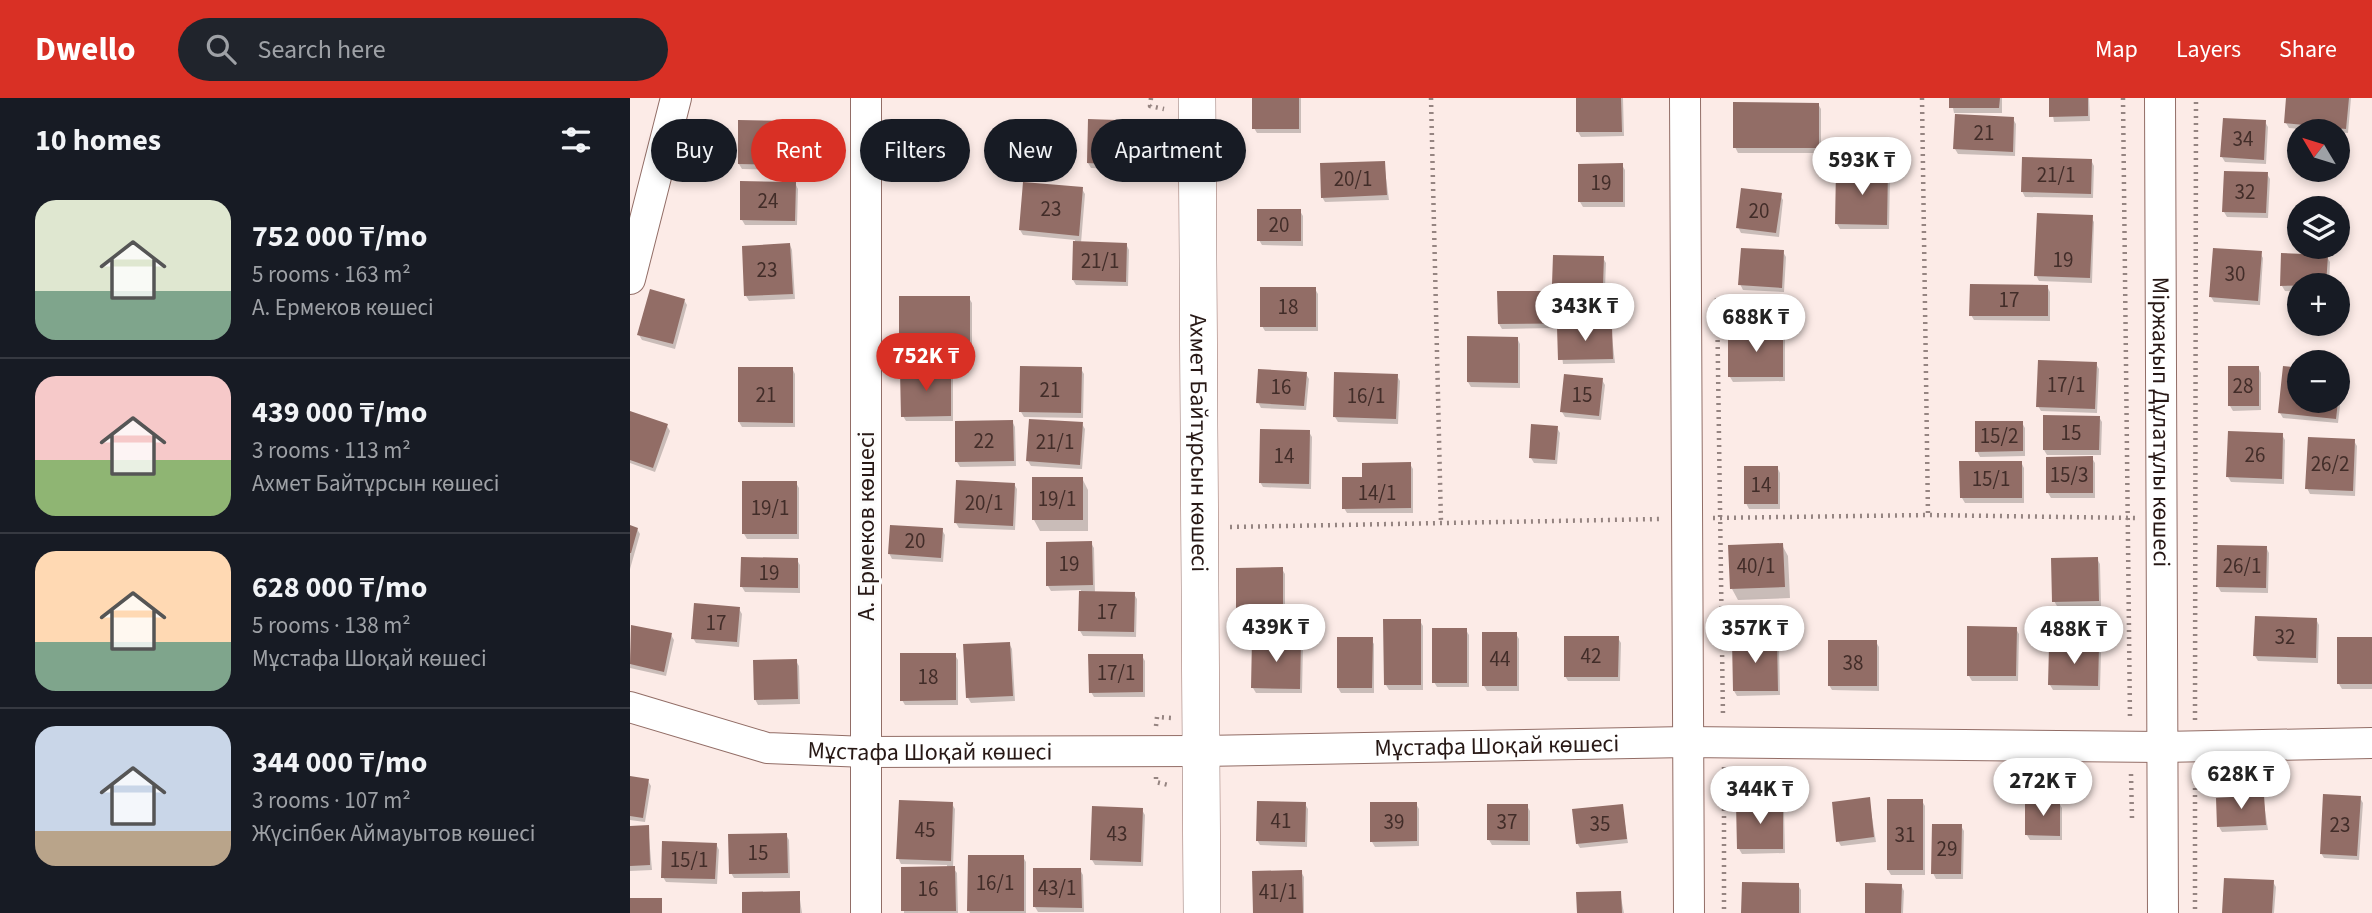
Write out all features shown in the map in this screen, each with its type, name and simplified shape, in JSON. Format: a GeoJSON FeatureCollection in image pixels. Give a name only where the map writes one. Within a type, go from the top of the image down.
{"type":"FeatureCollection","features":[{"type":"Feature","properties":{"kind":"street"},"geometry":{"type":"LineString","coordinates":[[630,279],[676,98]]}},
{"type":"Feature","properties":{"kind":"street","name":"А. Ермеков көшесі"},"geometry":{"type":"LineString","coordinates":[[866,98],[866,913]]}},
{"type":"Feature","properties":{"kind":"street","name":"Ахмет Байтұрсын көшесі"},"geometry":{"type":"LineString","coordinates":[[1197,98],[1202,913]]}},
{"type":"Feature","properties":{"kind":"street"},"geometry":{"type":"LineString","coordinates":[[1685,98],[1689,913]]}},
{"type":"Feature","properties":{"kind":"street","name":"Міржақып Дұлатұлы көшесі"},"geometry":{"type":"LineString","coordinates":[[2160,98],[2163,913]]}},
{"type":"Feature","properties":{"kind":"street","name":"Мұстафа Шоқай көшесі"},"geometry":{"type":"LineString","coordinates":[[630,707],[767,748],[866,752],[1202,751],[1687,742],[2161,747],[2372,743]]}},
{"type":"Feature","properties":{"kind":"path"},"geometry":{"type":"LineString","coordinates":[[1431,98],[1441,523]]}},
{"type":"Feature","properties":{"kind":"path"},"geometry":{"type":"LineString","coordinates":[[1922,98],[1928,515]]}},
{"type":"Feature","properties":{"kind":"path"},"geometry":{"type":"LineString","coordinates":[[2123,98],[2132,829]]}},
{"type":"Feature","properties":{"kind":"path"},"geometry":{"type":"LineString","coordinates":[[2195,913],[2196,98]]}},
{"type":"Feature","properties":{"kind":"path"},"geometry":{"type":"LineString","coordinates":[[1717,288],[1724,913]]}},
{"type":"Feature","properties":{"kind":"building"},"geometry":{"type":"Polygon","coordinates":[[[1252,98],[1299,98],[1299,129],[1252,129],[1252,98]]]}},
{"type":"Feature","properties":{"kind":"building"},"geometry":{"type":"Polygon","coordinates":[[[1576,98],[1621,98],[1622,132],[1576,132],[1576,98]]]}},
{"type":"Feature","properties":{"kind":"building"},"geometry":{"type":"Polygon","coordinates":[[[1949,98],[2000,98],[1999,108],[1949,108],[1949,98]]]}},
{"type":"Feature","properties":{"kind":"building"},"geometry":{"type":"Polygon","coordinates":[[[2049,98],[2088,98],[2088,116],[2049,117],[2049,98]]]}},
{"type":"Feature","properties":{"kind":"building"},"geometry":{"type":"Polygon","coordinates":[[[2286,98],[2349,98],[2347,119],[2287,119],[2287,123],[2284,123],[2286,98]]]}},
{"type":"Feature","properties":{"kind":"building"},"geometry":{"type":"Polygon","coordinates":[[[1733,102],[1819,103],[1819,148],[1733,148],[1733,102]]]}},
{"type":"Feature","properties":{"kind":"building"},"geometry":{"type":"Polygon","coordinates":[[[1955,114],[2014,117],[2013,152],[1953,149],[1955,114]]]}},
{"type":"Feature","properties":{"kind":"building"},"geometry":{"type":"Polygon","coordinates":[[[2223,118],[2266,120],[2264,160],[2220,157],[2223,118]]]}},
{"type":"Feature","properties":{"kind":"building"},"geometry":{"type":"Polygon","coordinates":[[[1088,119],[1091,119],[1091,163],[1087,163],[1088,119]]]}},
{"type":"Feature","properties":{"kind":"building"},"geometry":{"type":"Polygon","coordinates":[[[738,120],[751,120],[751,164],[738,164],[738,120]]]}},
{"type":"Feature","properties":{"kind":"building"},"geometry":{"type":"Polygon","coordinates":[[[2022,157],[2092,159],[2091,194],[2021,192],[2022,157]]]}},
{"type":"Feature","properties":{"kind":"building"},"geometry":{"type":"Polygon","coordinates":[[[1385,161],[1387,195],[1321,198],[1320,163],[1385,161]]]}},
{"type":"Feature","properties":{"kind":"building"},"geometry":{"type":"Polygon","coordinates":[[[1623,163],[1623,202],[1578,202],[1578,164],[1623,163]]]}},
{"type":"Feature","properties":{"kind":"building"},"geometry":{"type":"Polygon","coordinates":[[[1836,169],[1888,169],[1887,225],[1835,224],[1836,169]]]}},
{"type":"Feature","properties":{"kind":"building"},"geometry":{"type":"Polygon","coordinates":[[[2224,171],[2268,172],[2266,213],[2222,212],[2224,171]]]}},
{"type":"Feature","properties":{"kind":"building"},"geometry":{"type":"Polygon","coordinates":[[[740,181],[796,182],[795,221],[740,220],[740,181]]]}},
{"type":"Feature","properties":{"kind":"building"},"geometry":{"type":"Polygon","coordinates":[[[1023,182],[1083,187],[1079,236],[1019,230],[1023,182]]]}},
{"type":"Feature","properties":{"kind":"building"},"geometry":{"type":"Polygon","coordinates":[[[1741,188],[1782,193],[1776,233],[1736,228],[1741,188]]]}},
{"type":"Feature","properties":{"kind":"building"},"geometry":{"type":"Polygon","coordinates":[[[1257,209],[1301,209],[1301,241],[1257,241],[1257,209]]]}},
{"type":"Feature","properties":{"kind":"building"},"geometry":{"type":"Polygon","coordinates":[[[2037,213],[2093,215],[2090,278],[2034,276],[2037,213]]]}},
{"type":"Feature","properties":{"kind":"building"},"geometry":{"type":"Polygon","coordinates":[[[1073,241],[1127,243],[1126,282],[1072,280],[1073,241]]]}},
{"type":"Feature","properties":{"kind":"building"},"geometry":{"type":"Polygon","coordinates":[[[790,243],[793,294],[744,296],[742,246],[790,243]]]}},
{"type":"Feature","properties":{"kind":"building"},"geometry":{"type":"Polygon","coordinates":[[[1741,248],[1784,250],[1782,288],[1738,285],[1741,248]]]}},
{"type":"Feature","properties":{"kind":"building"},"geometry":{"type":"Polygon","coordinates":[[[2213,248],[2262,251],[2258,301],[2209,297],[2213,248]]]}},
{"type":"Feature","properties":{"kind":"building"},"geometry":{"type":"Polygon","coordinates":[[[2281,253],[2287,253],[2287,259],[2328,259],[2327,273],[2287,273],[2287,286],[2280,286],[2281,253]]]}},
{"type":"Feature","properties":{"kind":"building"},"geometry":{"type":"Polygon","coordinates":[[[1553,255],[1604,256],[1603,285],[1552,284],[1553,255]]]}},
{"type":"Feature","properties":{"kind":"building"},"geometry":{"type":"Polygon","coordinates":[[[1970,284],[2048,285],[2048,316],[1969,316],[1970,284]]]}},
{"type":"Feature","properties":{"kind":"building"},"geometry":{"type":"Polygon","coordinates":[[[1260,287],[1316,287],[1316,327],[1260,327],[1260,287]]]}},
{"type":"Feature","properties":{"kind":"building"},"geometry":{"type":"Polygon","coordinates":[[[650,289],[685,299],[673,344],[637,335],[650,289]]]}},
{"type":"Feature","properties":{"kind":"building"},"geometry":{"type":"Polygon","coordinates":[[[1497,291],[1614,291],[1614,323],[1498,324],[1497,291]]]}},
{"type":"Feature","properties":{"kind":"building"},"geometry":{"type":"Polygon","coordinates":[[[899,296],[970,296],[970,346],[899,346],[899,296]]]}},
{"type":"Feature","properties":{"kind":"building"},"geometry":{"type":"Polygon","coordinates":[[[1612,326],[1613,359],[1558,360],[1557,327],[1612,326]]]}},
{"type":"Feature","properties":{"kind":"building"},"geometry":{"type":"Polygon","coordinates":[[[1783,331],[1783,377],[1728,377],[1728,332],[1783,331]]]}},
{"type":"Feature","properties":{"kind":"building"},"geometry":{"type":"Polygon","coordinates":[[[1467,336],[1518,337],[1518,383],[1467,382],[1467,336]]]}},
{"type":"Feature","properties":{"kind":"building"},"geometry":{"type":"Polygon","coordinates":[[[2038,360],[2097,362],[2095,409],[2036,407],[2038,360]]]}},
{"type":"Feature","properties":{"kind":"building"},"geometry":{"type":"Polygon","coordinates":[[[1020,366],[1082,367],[1081,413],[1019,412],[1020,366]]]}},
{"type":"Feature","properties":{"kind":"building"},"geometry":{"type":"Polygon","coordinates":[[[2228,366],[2259,366],[2259,406],[2228,406],[2228,366]]]}},
{"type":"Feature","properties":{"kind":"building"},"geometry":{"type":"Polygon","coordinates":[[[2283,366],[2287,366],[2287,413],[2337,413],[2336,419],[2278,413],[2283,366]]]}},
{"type":"Feature","properties":{"kind":"building"},"geometry":{"type":"Polygon","coordinates":[[[738,367],[793,367],[793,423],[738,422],[738,367]]]}},
{"type":"Feature","properties":{"kind":"building"},"geometry":{"type":"Polygon","coordinates":[[[1258,369],[1307,372],[1304,406],[1256,403],[1258,369]]]}},
{"type":"Feature","properties":{"kind":"building"},"geometry":{"type":"Polygon","coordinates":[[[951,370],[951,416],[901,417],[900,371],[951,370]]]}},
{"type":"Feature","properties":{"kind":"building"},"geometry":{"type":"Polygon","coordinates":[[[1334,372],[1398,374],[1396,419],[1333,417],[1334,372]]]}},
{"type":"Feature","properties":{"kind":"building"},"geometry":{"type":"Polygon","coordinates":[[[1564,374],[1603,378],[1599,416],[1560,412],[1564,374]]]}},
{"type":"Feature","properties":{"kind":"building"},"geometry":{"type":"Polygon","coordinates":[[[630,411],[668,424],[653,468],[630,460],[630,411]]]}},
{"type":"Feature","properties":{"kind":"building"},"geometry":{"type":"Polygon","coordinates":[[[2043,415],[2100,416],[2099,450],[2043,450],[2043,415]]]}},
{"type":"Feature","properties":{"kind":"building"},"geometry":{"type":"Polygon","coordinates":[[[1029,419],[1083,422],[1080,465],[1026,461],[1029,419]]]}},
{"type":"Feature","properties":{"kind":"building"},"geometry":{"type":"Polygon","coordinates":[[[1013,420],[1014,461],[955,462],[955,421],[1013,420]]]}},
{"type":"Feature","properties":{"kind":"building"},"geometry":{"type":"Polygon","coordinates":[[[1975,421],[2023,421],[2023,451],[1975,452],[1975,421]]]}},
{"type":"Feature","properties":{"kind":"building"},"geometry":{"type":"Polygon","coordinates":[[[1531,424],[1558,426],[1555,460],[1529,458],[1531,424]]]}},
{"type":"Feature","properties":{"kind":"building"},"geometry":{"type":"Polygon","coordinates":[[[1260,429],[1310,430],[1309,484],[1259,483],[1260,429]]]}},
{"type":"Feature","properties":{"kind":"building"},"geometry":{"type":"Polygon","coordinates":[[[2228,431],[2283,433],[2282,479],[2226,477],[2228,431]]]}},
{"type":"Feature","properties":{"kind":"building"},"geometry":{"type":"Polygon","coordinates":[[[2308,437],[2355,439],[2353,491],[2305,489],[2308,437]]]}},
{"type":"Feature","properties":{"kind":"building"},"geometry":{"type":"Polygon","coordinates":[[[2093,456],[2093,493],[2046,493],[2046,457],[2093,456]]]}},
{"type":"Feature","properties":{"kind":"building"},"geometry":{"type":"Polygon","coordinates":[[[1959,461],[2022,461],[2022,498],[1960,498],[1959,461]]]}},
{"type":"Feature","properties":{"kind":"building"},"geometry":{"type":"Polygon","coordinates":[[[1411,462],[1411,508],[1342,509],[1342,477],[1362,477],[1362,463],[1411,462]]]}},
{"type":"Feature","properties":{"kind":"building"},"geometry":{"type":"Polygon","coordinates":[[[1744,466],[1778,466],[1778,504],[1744,504],[1744,466]]]}},
{"type":"Feature","properties":{"kind":"building"},"geometry":{"type":"Polygon","coordinates":[[[1032,477],[1083,477],[1083,520],[1032,520],[1032,477]]]}},
{"type":"Feature","properties":{"kind":"building"},"geometry":{"type":"Polygon","coordinates":[[[956,480],[1015,483],[1013,526],[954,523],[956,480]]]}},
{"type":"Feature","properties":{"kind":"building"},"geometry":{"type":"Polygon","coordinates":[[[742,481],[797,481],[797,534],[742,534],[742,481]]]}},
{"type":"Feature","properties":{"kind":"building"},"geometry":{"type":"Polygon","coordinates":[[[630,525],[638,528],[631,553],[630,553],[630,525]]]}},
{"type":"Feature","properties":{"kind":"building"},"geometry":{"type":"Polygon","coordinates":[[[890,525],[943,528],[941,558],[888,554],[890,525]]]}},
{"type":"Feature","properties":{"kind":"building"},"geometry":{"type":"Polygon","coordinates":[[[1092,541],[1093,585],[1046,586],[1046,542],[1092,541]]]}},
{"type":"Feature","properties":{"kind":"building"},"geometry":{"type":"Polygon","coordinates":[[[1783,543],[1785,587],[1730,589],[1728,545],[1783,543]]]}},
{"type":"Feature","properties":{"kind":"building"},"geometry":{"type":"Polygon","coordinates":[[[2217,545],[2267,546],[2266,588],[2216,587],[2217,545]]]}},
{"type":"Feature","properties":{"kind":"building"},"geometry":{"type":"Polygon","coordinates":[[[741,557],[798,558],[798,588],[740,587],[741,557]]]}},
{"type":"Feature","properties":{"kind":"building"},"geometry":{"type":"Polygon","coordinates":[[[2098,557],[2099,601],[2052,602],[2051,558],[2098,557]]]}},
{"type":"Feature","properties":{"kind":"building"},"geometry":{"type":"Polygon","coordinates":[[[1283,567],[1283,610],[1236,611],[1236,568],[1283,567]]]}},
{"type":"Feature","properties":{"kind":"building"},"geometry":{"type":"Polygon","coordinates":[[[1079,591],[1135,592],[1134,632],[1078,631],[1079,591]]]}},
{"type":"Feature","properties":{"kind":"building"},"geometry":{"type":"Polygon","coordinates":[[[694,603],[740,607],[737,642],[691,639],[694,603]]]}},
{"type":"Feature","properties":{"kind":"building"},"geometry":{"type":"Polygon","coordinates":[[[2255,616],[2317,618],[2316,658],[2253,656],[2255,616]]]}},
{"type":"Feature","properties":{"kind":"building"},"geometry":{"type":"Polygon","coordinates":[[[1383,619],[1421,619],[1421,685],[1384,685],[1383,619]]]}},
{"type":"Feature","properties":{"kind":"building"},"geometry":{"type":"Polygon","coordinates":[[[631,625],[672,633],[664,672],[630,664],[631,625]]]}},
{"type":"Feature","properties":{"kind":"building"},"geometry":{"type":"Polygon","coordinates":[[[1967,626],[2017,627],[2016,676],[1967,676],[1967,626]]]}},
{"type":"Feature","properties":{"kind":"building"},"geometry":{"type":"Polygon","coordinates":[[[1432,628],[1467,628],[1467,683],[1432,683],[1432,628]]]}},
{"type":"Feature","properties":{"kind":"building"},"geometry":{"type":"Polygon","coordinates":[[[1482,632],[1517,632],[1517,686],[1482,686],[1482,632]]]}},
{"type":"Feature","properties":{"kind":"building"},"geometry":{"type":"Polygon","coordinates":[[[1564,636],[1619,636],[1618,677],[1564,677],[1564,636]]]}},
{"type":"Feature","properties":{"kind":"building"},"geometry":{"type":"Polygon","coordinates":[[[1337,637],[1373,637],[1372,688],[1337,688],[1337,637]]]}},
{"type":"Feature","properties":{"kind":"building"},"geometry":{"type":"Polygon","coordinates":[[[2337,637],[2372,637],[2372,684],[2337,684],[2337,637]]]}},
{"type":"Feature","properties":{"kind":"building"},"geometry":{"type":"Polygon","coordinates":[[[1252,639],[1301,640],[1300,689],[1251,688],[1252,639]]]}},
{"type":"Feature","properties":{"kind":"building"},"geometry":{"type":"Polygon","coordinates":[[[1777,639],[1778,691],[1733,691],[1732,640],[1777,639]]]}},
{"type":"Feature","properties":{"kind":"building"},"geometry":{"type":"Polygon","coordinates":[[[1828,640],[1877,640],[1877,686],[1828,686],[1828,640]]]}},
{"type":"Feature","properties":{"kind":"building"},"geometry":{"type":"Polygon","coordinates":[[[1010,642],[1013,696],[966,698],[963,644],[1010,642]]]}},
{"type":"Feature","properties":{"kind":"building"},"geometry":{"type":"Polygon","coordinates":[[[2049,646],[2099,646],[2098,686],[2048,685],[2049,646]]]}},
{"type":"Feature","properties":{"kind":"building"},"geometry":{"type":"Polygon","coordinates":[[[900,653],[956,653],[956,700],[900,701],[900,653]]]}},
{"type":"Feature","properties":{"kind":"building"},"geometry":{"type":"Polygon","coordinates":[[[1088,654],[1143,654],[1143,692],[1089,693],[1088,654]]]}},
{"type":"Feature","properties":{"kind":"building"},"geometry":{"type":"Polygon","coordinates":[[[797,659],[798,699],[754,700],[753,660],[797,659]]]}},
{"type":"Feature","properties":{"kind":"building"},"geometry":{"type":"Polygon","coordinates":[[[630,776],[649,779],[643,818],[630,816],[630,776]]]}},
{"type":"Feature","properties":{"kind":"building"},"geometry":{"type":"Polygon","coordinates":[[[2323,794],[2361,796],[2357,856],[2320,854],[2323,794]]]}},
{"type":"Feature","properties":{"kind":"building"},"geometry":{"type":"Polygon","coordinates":[[[2264,795],[2266,825],[2217,827],[2216,798],[2264,795]]]}},
{"type":"Feature","properties":{"kind":"building"},"geometry":{"type":"Polygon","coordinates":[[[1870,797],[1874,837],[1836,842],[1832,802],[1870,797]]]}},
{"type":"Feature","properties":{"kind":"building"},"geometry":{"type":"Polygon","coordinates":[[[1887,799],[1923,799],[1923,870],[1887,870],[1887,799]]]}},
{"type":"Feature","properties":{"kind":"building"},"geometry":{"type":"Polygon","coordinates":[[[899,800],[953,802],[951,861],[896,859],[899,800]]]}},
{"type":"Feature","properties":{"kind":"building"},"geometry":{"type":"Polygon","coordinates":[[[1257,801],[1306,802],[1305,842],[1256,841],[1257,801]]]}},
{"type":"Feature","properties":{"kind":"building"},"geometry":{"type":"Polygon","coordinates":[[[2025,801],[2060,801],[2060,836],[2025,835],[2025,801]]]}},
{"type":"Feature","properties":{"kind":"building"},"geometry":{"type":"Polygon","coordinates":[[[1370,802],[1417,802],[1417,841],[1370,842],[1370,802]]]}},
{"type":"Feature","properties":{"kind":"building"},"geometry":{"type":"Polygon","coordinates":[[[1736,803],[1783,803],[1783,849],[1737,849],[1736,803]]]}},
{"type":"Feature","properties":{"kind":"building"},"geometry":{"type":"Polygon","coordinates":[[[1487,804],[1528,804],[1528,841],[1487,840],[1487,804]]]}},
{"type":"Feature","properties":{"kind":"building"},"geometry":{"type":"Polygon","coordinates":[[[1623,804],[1627,839],[1576,844],[1572,809],[1623,804]]]}},
{"type":"Feature","properties":{"kind":"building"},"geometry":{"type":"Polygon","coordinates":[[[1092,806],[1143,808],[1141,862],[1090,860],[1092,806]]]}},
{"type":"Feature","properties":{"kind":"building"},"geometry":{"type":"Polygon","coordinates":[[[1932,824],[1962,824],[1961,874],[1931,874],[1932,824]]]}},
{"type":"Feature","properties":{"kind":"building"},"geometry":{"type":"Polygon","coordinates":[[[649,825],[650,865],[630,866],[630,826],[649,825]]]}},
{"type":"Feature","properties":{"kind":"building"},"geometry":{"type":"Polygon","coordinates":[[[787,833],[788,873],[729,874],[728,834],[787,833]]]}},
{"type":"Feature","properties":{"kind":"building"},"geometry":{"type":"Polygon","coordinates":[[[662,841],[717,843],[715,879],[661,878],[662,841]]]}},
{"type":"Feature","properties":{"kind":"building"},"geometry":{"type":"Polygon","coordinates":[[[968,855],[1024,855],[1024,911],[967,911],[968,855]]]}},
{"type":"Feature","properties":{"kind":"building"},"geometry":{"type":"Polygon","coordinates":[[[955,866],[956,911],[901,911],[901,867],[955,866]]]}},
{"type":"Feature","properties":{"kind":"building"},"geometry":{"type":"Polygon","coordinates":[[[1033,868],[1081,868],[1082,908],[1033,907],[1033,868]]]}},
{"type":"Feature","properties":{"kind":"building"},"geometry":{"type":"Polygon","coordinates":[[[1302,870],[1303,913],[1253,913],[1252,871],[1302,870]]]}},
{"type":"Feature","properties":{"kind":"building"},"geometry":{"type":"Polygon","coordinates":[[[2224,878],[2274,880],[2272,913],[2222,913],[2224,878]]]}},
{"type":"Feature","properties":{"kind":"building"},"geometry":{"type":"Polygon","coordinates":[[[1742,882],[1799,883],[1799,913],[1741,913],[1742,882]]]}},
{"type":"Feature","properties":{"kind":"building"},"geometry":{"type":"Polygon","coordinates":[[[1865,883],[1902,884],[1901,913],[1865,913],[1865,883]]]}},
{"type":"Feature","properties":{"kind":"building"},"geometry":{"type":"Polygon","coordinates":[[[800,891],[800,913],[742,913],[742,892],[800,891]]]}},
{"type":"Feature","properties":{"kind":"building"},"geometry":{"type":"Polygon","coordinates":[[[1621,891],[1622,913],[1577,913],[1576,892],[1621,891]]]}},
{"type":"Feature","properties":{"kind":"building"},"geometry":{"type":"Polygon","coordinates":[[[630,898],[662,898],[662,913],[630,913],[630,898]]]}}]}
